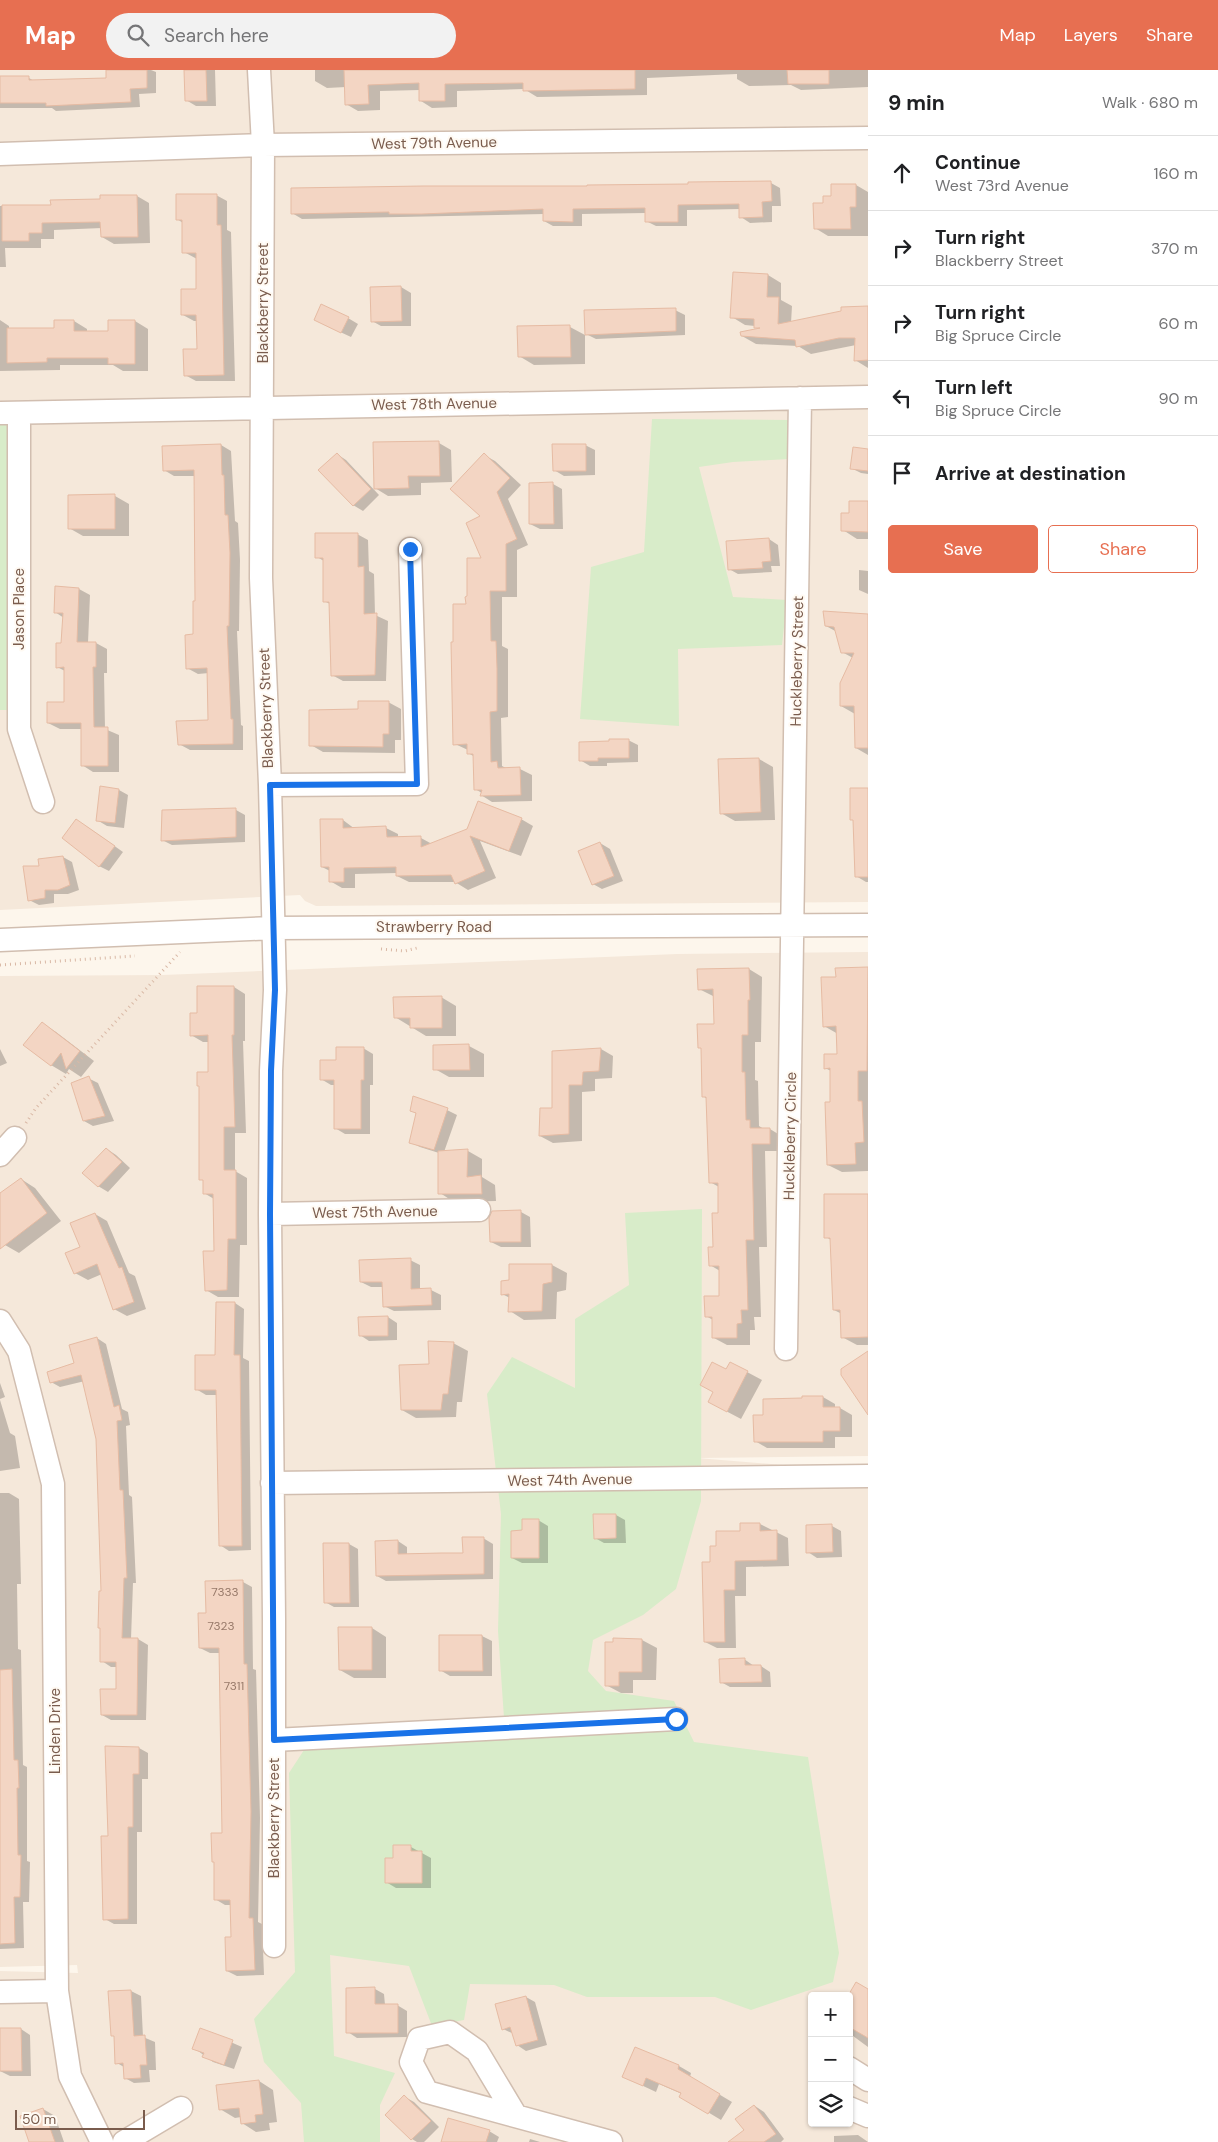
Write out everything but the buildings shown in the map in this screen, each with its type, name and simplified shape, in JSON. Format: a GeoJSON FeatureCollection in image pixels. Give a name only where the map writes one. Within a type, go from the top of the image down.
{"type":"FeatureCollection","features":[{"type":"Feature","properties":{"kind":"street","name":"Blackberry Street"},"geometry":{"type":"LineString","coordinates":[[259,70],[263,146],[261,578],[270,785],[275,990],[271,1071],[270,1214],[274,1946]]}},
{"type":"Feature","properties":{"kind":"street","name":"West 79th Avenue"},"geometry":{"type":"LineString","coordinates":[[0,154],[263,146],[868,138]]}},
{"type":"Feature","properties":{"kind":"street","name":"West 78th Avenue"},"geometry":{"type":"LineString","coordinates":[[9,413],[868,397]]}},
{"type":"Feature","properties":{"kind":"street","name":"Huckleberry Street"},"geometry":{"type":"LineString","coordinates":[[794,924],[800,398]]}},
{"type":"Feature","properties":{"kind":"street","name":"Jason Place"},"geometry":{"type":"LineString","coordinates":[[9,413],[19,729],[43,802]]}},
{"type":"Feature","properties":{"kind":"street"},"geometry":{"type":"LineString","coordinates":[[270,785],[417,784],[410,549]]}},
{"type":"Feature","properties":{"kind":"street","name":"Huckleberry Circle"},"geometry":{"type":"LineString","coordinates":[[786,1349],[794,924]]}},
{"type":"Feature","properties":{"kind":"street","name":"Strawberry Road"},"geometry":{"type":"LineString","coordinates":[[0,940],[274,928],[868,925]]}},
{"type":"Feature","properties":{"kind":"street"},"geometry":{"type":"LineString","coordinates":[[0,1155],[15,1138]]}},
{"type":"Feature","properties":{"kind":"street","name":"West 75th Avenue"},"geometry":{"type":"LineString","coordinates":[[270,1214],[479,1210]]}},
{"type":"Feature","properties":{"kind":"street","name":"Linden Drive"},"geometry":{"type":"LineString","coordinates":[[0,1320],[19,1351],[53,1484],[57,1991],[70,2076],[102,2142]]}},
{"type":"Feature","properties":{"kind":"street","name":"West 74th Avenue"},"geometry":{"type":"LineString","coordinates":[[272,1483],[868,1476]]}},
{"type":"Feature","properties":{"kind":"street"},"geometry":{"type":"LineString","coordinates":[[274,1740],[676,1719]]}},
{"type":"Feature","properties":{"kind":"street"},"geometry":{"type":"LineString","coordinates":[[0,1992],[57,1991]]}},
{"type":"Feature","properties":{"kind":"street"},"geometry":{"type":"LineString","coordinates":[[516,2116],[477,2051],[450,2032],[419,2038],[411,2062],[426,2092],[611,2142]]}},
{"type":"Feature","properties":{"kind":"street"},"geometry":{"type":"LineString","coordinates":[[853,2071],[868,2080]]}},
{"type":"Feature","properties":{"kind":"street"},"geometry":{"type":"LineString","coordinates":[[124,2142],[181,2108]]}},
{"type":"Feature","properties":{"kind":"street"},"geometry":{"type":"LineString","coordinates":[[853,2110],[868,2116]]}},
{"type":"Feature","properties":{"kind":"path"},"geometry":{"type":"LineString","coordinates":[[15,1138],[36,1108],[180,952]]}},
{"type":"Feature","properties":{"kind":"shaded area"},"geometry":{"type":"Polygon","coordinates":[[[0,70],[868,70],[868,902],[316,906],[305,901],[300,895],[0,910],[0,70]]]}},
{"type":"Feature","properties":{"kind":"shaded area"},"geometry":{"type":"Polygon","coordinates":[[[868,952],[868,1456],[697,1458],[868,1472],[868,2142],[0,2142],[0,1971],[78,1973],[77,1965],[0,1967],[0,976],[163,975],[677,954],[868,952]]]}},
{"type":"Feature","properties":{"kind":"green space"},"geometry":{"type":"Polygon","coordinates":[[[652,419],[790,420],[789,459],[733,462],[699,467],[733,597],[787,600],[782,645],[678,649],[679,726],[580,719],[591,567],[644,552],[652,419]]]}},
{"type":"Feature","properties":{"kind":"green space"},"geometry":{"type":"Polygon","coordinates":[[[0,425],[12,425],[14,710],[0,710],[0,425]]]}},
{"type":"Feature","properties":{"kind":"green space"},"geometry":{"type":"Polygon","coordinates":[[[702,1209],[701,1501],[676,1589],[643,1615],[593,1640],[588,1671],[606,1691],[674,1701],[694,1742],[808,1757],[839,1953],[833,1982],[751,2010],[715,1997],[587,1997],[554,1985],[470,1984],[464,2020],[432,2026],[409,1966],[330,1955],[334,2056],[395,2073],[380,2105],[380,2142],[304,2142],[301,2103],[264,2062],[254,2019],[295,1972],[289,1773],[304,1750],[496,1739],[504,1718],[498,1631],[501,1514],[487,1394],[512,1357],[575,1388],[575,1319],[629,1285],[625,1213],[702,1209]]]}},
{"type":"Feature","properties":{"kind":"route"},"geometry":{"type":"LineString","coordinates":[[410,549],[417,784],[270,785],[275,990],[271,1071],[270,1214],[274,1740],[676,1719]]}}]}
